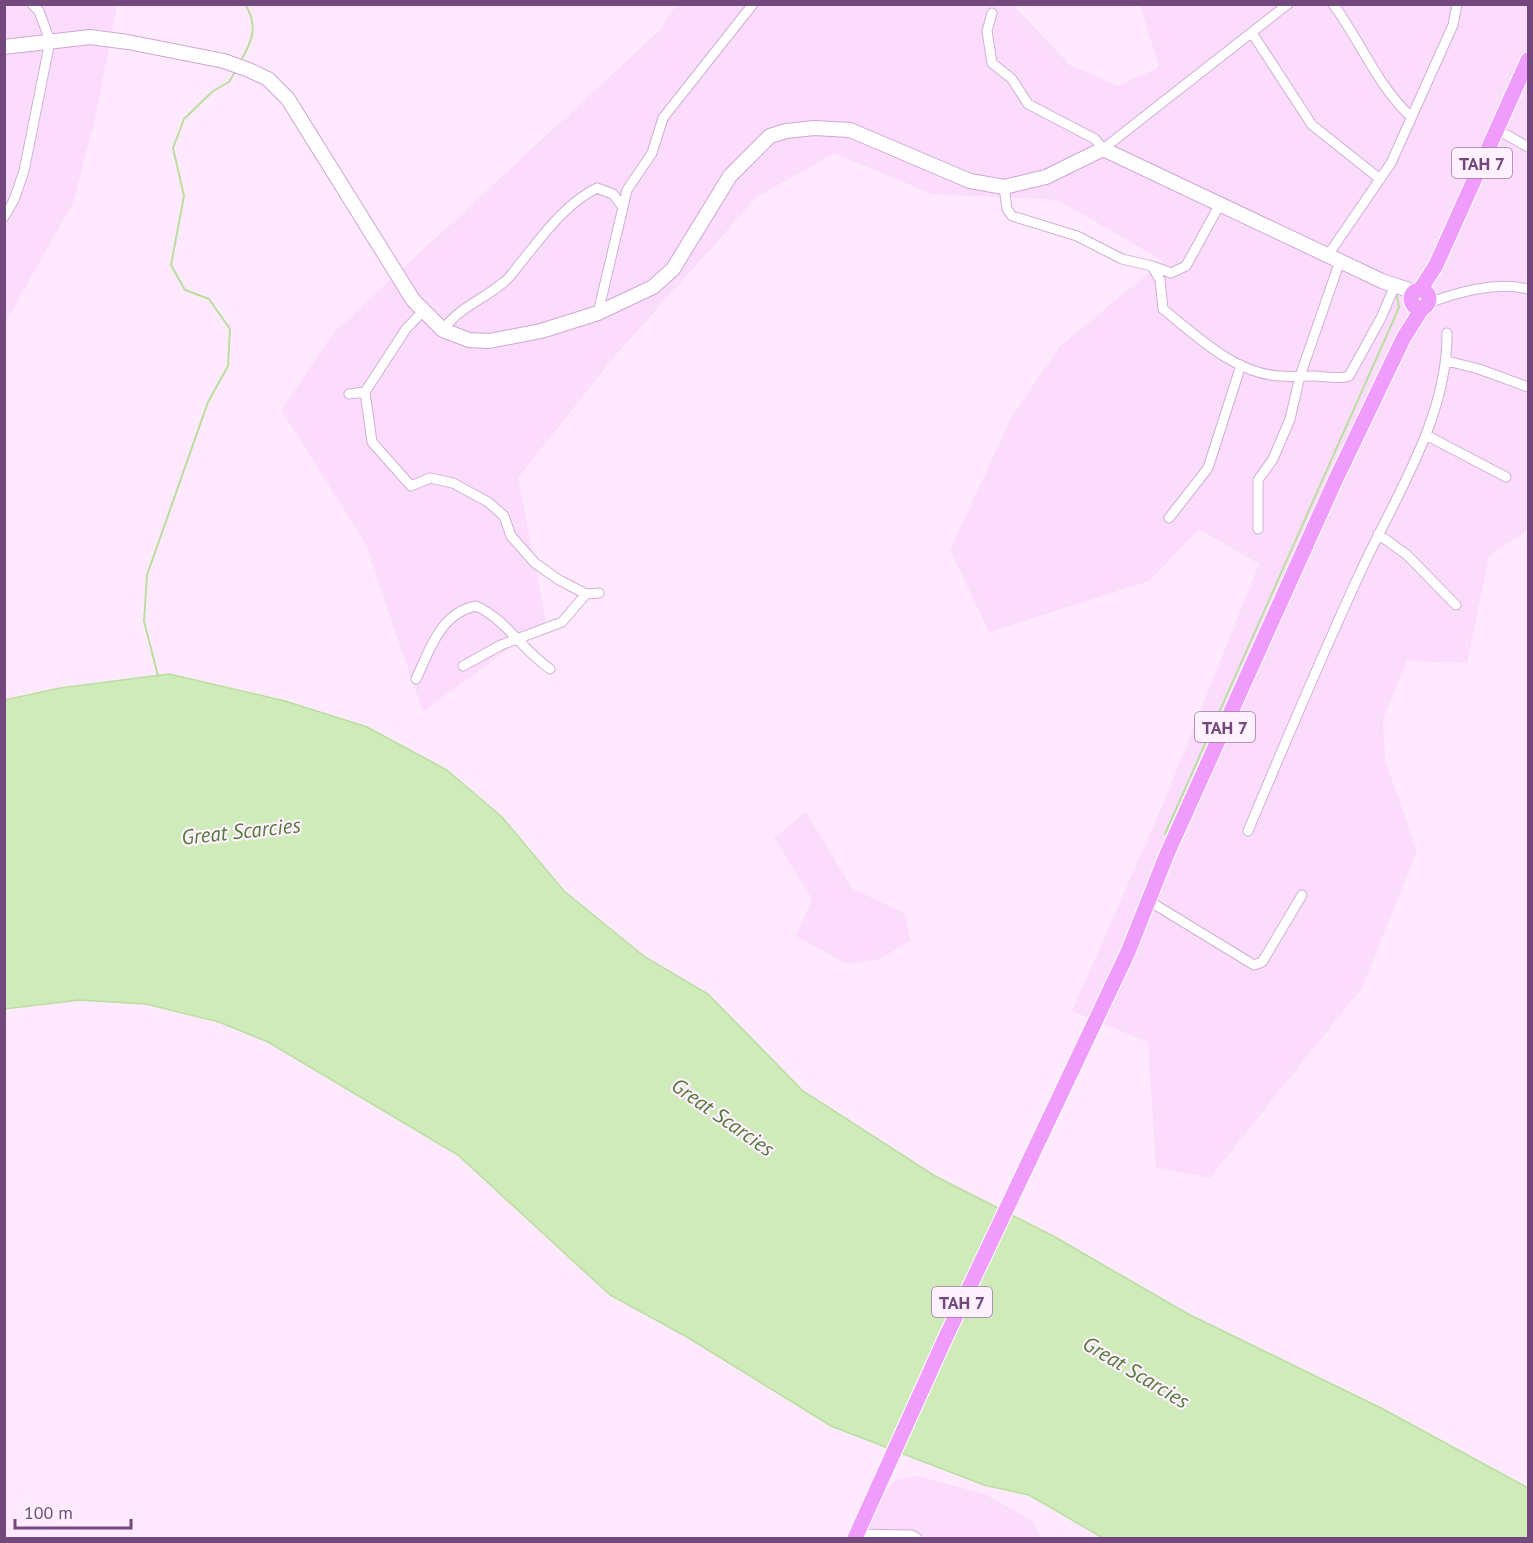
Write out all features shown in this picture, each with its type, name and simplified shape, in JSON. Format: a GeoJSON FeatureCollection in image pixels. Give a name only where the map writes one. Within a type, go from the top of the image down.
{"type":"FeatureCollection","features":[{"type":"Feature","properties":{"kind":"highway","name":"TAH 7"},"geometry":{"type":"LineString","coordinates":[[856,1536],[1149,901],[1167,854],[1335,481],[1404,336],[1404,326],[1437,275],[1436,265],[1528,60]]}},
{"type":"Feature","properties":{"kind":"main road"},"geometry":{"type":"LineString","coordinates":[[4,47],[90,37],[224,61],[268,79],[288,99],[391,267],[423,311],[443,330],[469,340],[489,341],[541,331],[598,314],[627,302],[653,287],[673,269],[730,176],[753,151],[770,136],[814,128],[850,130],[970,182],[1004,187],[1046,177],[1103,149],[1420,299]]}},
{"type":"Feature","properties":{"kind":"main road"},"geometry":{"type":"LineString","coordinates":[[1382,281],[1393,290],[1420,299]]}},
{"type":"Feature","properties":{"kind":"street"},"geometry":{"type":"LineString","coordinates":[[4,217],[14,200],[24,171],[50,41],[39,11],[32,4]]}},
{"type":"Feature","properties":{"kind":"street"},"geometry":{"type":"LineString","coordinates":[[598,314],[622,206],[631,181],[652,153],[663,118],[753,4]]}},
{"type":"Feature","properties":{"kind":"street"},"geometry":{"type":"LineString","coordinates":[[992,13],[987,30],[992,63],[1012,79],[1028,104],[1095,139],[1103,149],[1288,4]]}},
{"type":"Feature","properties":{"kind":"street"},"geometry":{"type":"LineString","coordinates":[[1334,4],[1360,43],[1378,79],[1411,117]]}},
{"type":"Feature","properties":{"kind":"street"},"geometry":{"type":"LineString","coordinates":[[1258,530],[1258,480],[1273,459],[1290,419],[1334,258],[1391,163],[1453,26],[1457,4]]}},
{"type":"Feature","properties":{"kind":"street"},"geometry":{"type":"LineString","coordinates":[[1252,33],[1312,125],[1380,179]]}},
{"type":"Feature","properties":{"kind":"street"},"geometry":{"type":"LineString","coordinates":[[1498,130],[1528,147]]}},
{"type":"Feature","properties":{"kind":"street"},"geometry":{"type":"LineString","coordinates":[[1004,187],[1007,208],[1012,216],[1077,236],[1122,259],[1171,273],[1186,266],[1220,204]]}},
{"type":"Feature","properties":{"kind":"street"},"geometry":{"type":"LineString","coordinates":[[443,330],[450,320],[466,306],[505,282],[560,215],[582,196],[597,188],[612,194],[622,206]]}},
{"type":"Feature","properties":{"kind":"street"},"geometry":{"type":"LineString","coordinates":[[1152,266],[1160,280],[1162,309],[1213,349],[1240,365],[1255,372],[1280,376],[1342,378],[1349,376],[1364,353],[1393,290]]}},
{"type":"Feature","properties":{"kind":"street"},"geometry":{"type":"LineString","coordinates":[[1420,299],[1463,291],[1517,286],[1528,290]]}},
{"type":"Feature","properties":{"kind":"street"},"geometry":{"type":"LineString","coordinates":[[423,311],[406,329],[365,392],[372,442],[411,486],[430,478],[453,483],[488,502],[504,516],[511,536],[535,563],[559,580],[586,594],[599,593]]}},
{"type":"Feature","properties":{"kind":"street"},"geometry":{"type":"LineString","coordinates":[[1248,831],[1312,679],[1426,435],[1447,361],[1447,333]]}},
{"type":"Feature","properties":{"kind":"street"},"geometry":{"type":"LineString","coordinates":[[1447,361],[1479,369],[1528,387]]}},
{"type":"Feature","properties":{"kind":"street"},"geometry":{"type":"LineString","coordinates":[[1169,518],[1208,468],[1240,365]]}},
{"type":"Feature","properties":{"kind":"street"},"geometry":{"type":"LineString","coordinates":[[349,394],[365,392]]}},
{"type":"Feature","properties":{"kind":"street"},"geometry":{"type":"LineString","coordinates":[[1426,435],[1506,477]]}},
{"type":"Feature","properties":{"kind":"street"},"geometry":{"type":"LineString","coordinates":[[1378,534],[1407,555],[1456,605]]}},
{"type":"Feature","properties":{"kind":"street"},"geometry":{"type":"LineString","coordinates":[[463,666],[517,638],[542,632],[562,622],[586,594]]}},
{"type":"Feature","properties":{"kind":"street"},"geometry":{"type":"LineString","coordinates":[[416,679],[444,622],[466,608],[476,606],[490,612],[537,660],[550,669]]}},
{"type":"Feature","properties":{"kind":"street"},"geometry":{"type":"LineString","coordinates":[[1149,901],[1254,965],[1262,962],[1302,895]]}},
{"type":"Feature","properties":{"kind":"street"},"geometry":{"type":"LineString","coordinates":[[856,1536],[912,1535],[917,1539]]}},
{"type":"Feature","properties":{"kind":"shaded area"},"geometry":{"type":"Polygon","coordinates":[[[5,5],[117,5],[95,119],[73,203],[5,323],[5,5]]]}},
{"type":"Feature","properties":{"kind":"shaded area"},"geometry":{"type":"Polygon","coordinates":[[[676,5],[1013,5],[1070,65],[1118,86],[1159,67],[1140,5],[1528,5],[1528,530],[1489,556],[1467,663],[1407,661],[1383,719],[1385,760],[1417,851],[1362,988],[1210,1178],[1156,1167],[1148,1042],[1072,1011],[1166,797],[1259,564],[1199,529],[1149,581],[989,632],[950,550],[1012,416],[1060,346],[1163,261],[1058,200],[932,194],[834,153],[757,197],[614,357],[518,478],[546,621],[423,712],[365,543],[281,410],[334,332],[660,30],[676,5]]]}},
{"type":"Feature","properties":{"kind":"shaded area"},"geometry":{"type":"Polygon","coordinates":[[[806,812],[852,888],[905,914],[910,940],[881,959],[847,964],[796,936],[812,899],[774,838],[806,812]]]}},
{"type":"Feature","properties":{"kind":"shaded area"},"geometry":{"type":"Polygon","coordinates":[[[917,1476],[985,1494],[1034,1522],[1040,1538],[842,1538],[896,1480],[917,1476]]]}},
{"type":"Feature","properties":{"kind":"water","name":"Great Scarcies"},"geometry":{"type":"Polygon","coordinates":[[[169,674],[285,701],[367,727],[447,770],[502,817],[564,891],[645,957],[708,994],[803,1091],[935,1176],[1055,1237],[1188,1314],[1383,1409],[1528,1488],[1528,1538],[1103,1538],[1029,1495],[984,1485],[831,1426],[687,1337],[610,1295],[458,1155],[268,1042],[219,1022],[146,1004],[79,1000],[5,1009],[4,700],[60,688],[169,674]]]}},
{"type":"Feature","properties":{"kind":"waterway"},"geometry":{"type":"LineString","coordinates":[[240,62],[251,41],[253,27],[245,4]]}},
{"type":"Feature","properties":{"kind":"waterway"},"geometry":{"type":"LineString","coordinates":[[158,676],[144,621],[147,575],[208,402],[228,366],[230,329],[209,299],[185,290],[171,265],[184,196],[173,148],[184,119],[213,91],[229,82],[236,70]]}},
{"type":"Feature","properties":{"kind":"waterway"},"geometry":{"type":"LineString","coordinates":[[1165,834],[1390,328],[1399,307],[1397,296]]}}]}
